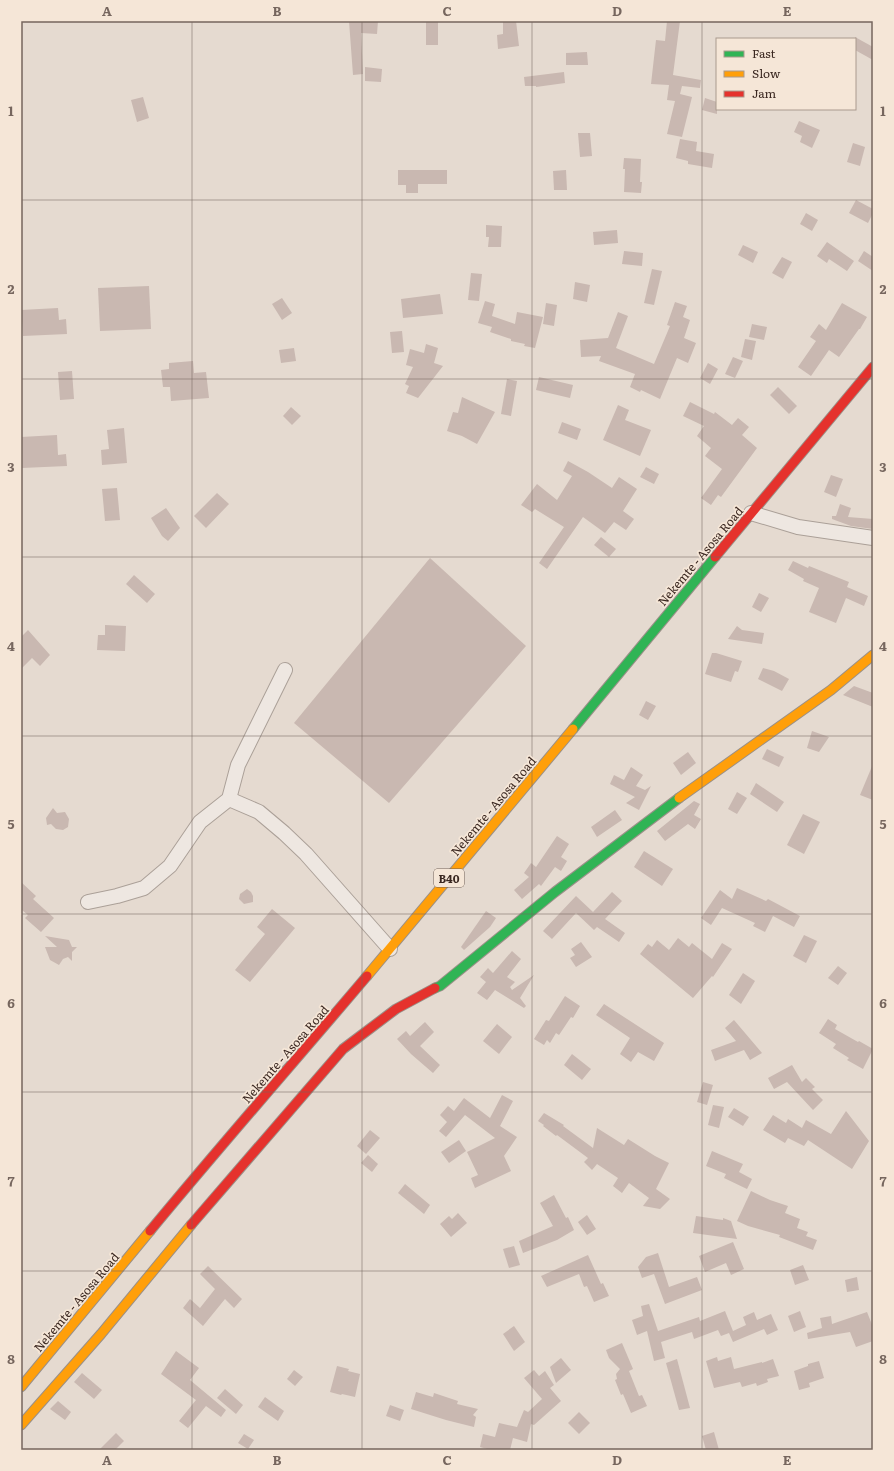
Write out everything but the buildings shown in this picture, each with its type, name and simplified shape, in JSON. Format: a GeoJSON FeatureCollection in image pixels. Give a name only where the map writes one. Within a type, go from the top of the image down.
{"type":"FeatureCollection","features":[{"type":"Feature","properties":{"kind":"main road","name":"Nekemte - Asosa Road"},"geometry":{"type":"LineString","coordinates":[[21,1387],[199,1172],[294,1063],[390,949],[873,367]]}},
{"type":"Feature","properties":{"kind":"main road"},"geometry":{"type":"LineString","coordinates":[[21,1424],[101,1334],[169,1250],[343,1049],[396,1009],[440,986],[555,892],[706,778],[831,690],[873,655]]}},
{"type":"Feature","properties":{"kind":"street"},"geometry":{"type":"LineString","coordinates":[[751,513],[798,527],[873,538]]}},
{"type":"Feature","properties":{"kind":"street"},"geometry":{"type":"LineString","coordinates":[[88,902],[117,896],[144,888],[170,866],[200,822],[230,799],[238,765],[284,670]]}},
{"type":"Feature","properties":{"kind":"street"},"geometry":{"type":"LineString","coordinates":[[230,799],[259,812],[284,832],[306,854],[390,949]]}},
{"type":"Feature","properties":{"kind":"traffic: fast"},"geometry":{"type":"LineString","coordinates":[[573,729],[715,557]]}},
{"type":"Feature","properties":{"kind":"traffic: fast"},"geometry":{"type":"LineString","coordinates":[[435,988],[440,986],[555,892],[679,798]]}},
{"type":"Feature","properties":{"kind":"traffic: slow"},"geometry":{"type":"LineString","coordinates":[[679,798],[831,690],[873,655]]}},
{"type":"Feature","properties":{"kind":"traffic: slow"},"geometry":{"type":"LineString","coordinates":[[367,976],[573,729]]}},
{"type":"Feature","properties":{"kind":"traffic: slow"},"geometry":{"type":"LineString","coordinates":[[21,1425],[101,1334],[191,1225]]}},
{"type":"Feature","properties":{"kind":"traffic: slow"},"geometry":{"type":"LineString","coordinates":[[21,1387],[150,1231]]}},
{"type":"Feature","properties":{"kind":"traffic: jam"},"geometry":{"type":"LineString","coordinates":[[715,557],[873,367]]}},
{"type":"Feature","properties":{"kind":"traffic: jam"},"geometry":{"type":"LineString","coordinates":[[150,1231],[367,976]]}},
{"type":"Feature","properties":{"kind":"traffic: jam"},"geometry":{"type":"LineString","coordinates":[[191,1225],[343,1049],[396,1009],[435,988]]}}]}
